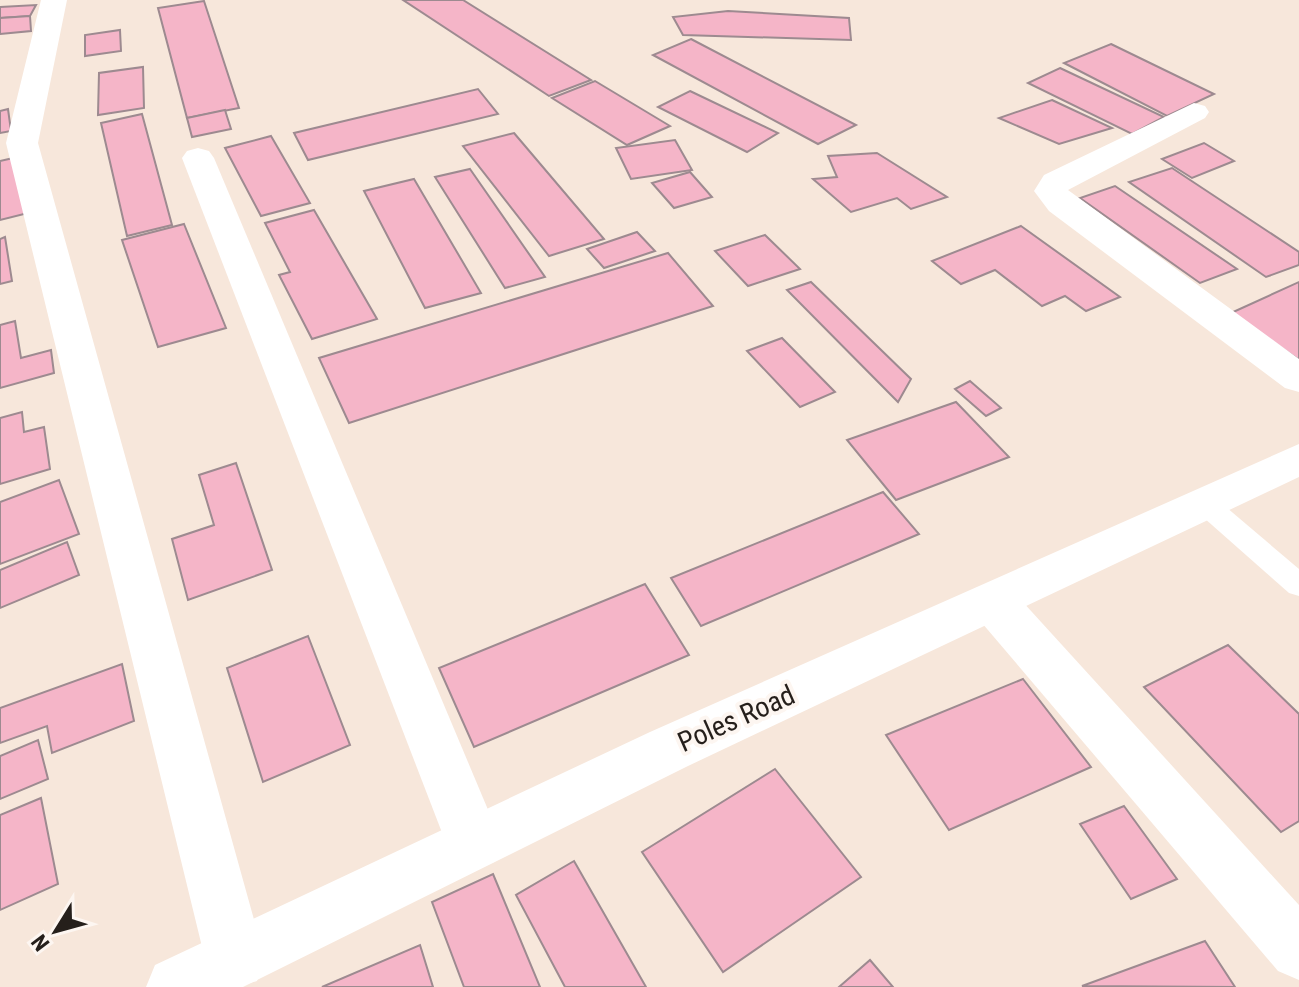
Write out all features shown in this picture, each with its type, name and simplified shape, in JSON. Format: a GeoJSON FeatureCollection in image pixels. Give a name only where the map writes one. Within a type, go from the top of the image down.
{"type":"FeatureCollection","features":[{"type":"Feature","properties":{"kind":"street"},"geometry":{"type":"LineString","coordinates":[[54,0],[11,146],[235,959]]}},
{"type":"Feature","properties":{"kind":"street"},"geometry":{"type":"LineString","coordinates":[[1194,112],[1056,182],[1051,191],[1061,204],[1299,379]]}},
{"type":"Feature","properties":{"kind":"street"},"geometry":{"type":"LineString","coordinates":[[198,158],[474,843]]}},
{"type":"Feature","properties":{"kind":"street","name":"Poles Road"},"geometry":{"type":"LineString","coordinates":[[177,987],[669,749],[1299,459]]}},
{"type":"Feature","properties":{"kind":"street"},"geometry":{"type":"LineString","coordinates":[[993,602],[1299,950]]}},
{"type":"Feature","properties":{"kind":"lane"},"geometry":{"type":"LineString","coordinates":[[1204,503],[1299,585]]}},
{"type":"Feature","properties":{"kind":"building"},"geometry":{"type":"Polygon","coordinates":[[[403,0],[463,0],[591,80],[549,96],[403,0]]]}},
{"type":"Feature","properties":{"kind":"building"},"geometry":{"type":"Polygon","coordinates":[[[204,1],[239,108],[187,118],[158,8],[204,1]]]}},
{"type":"Feature","properties":{"kind":"building"},"geometry":{"type":"Polygon","coordinates":[[[36,5],[30,16],[0,18],[0,7],[36,5]]]}},
{"type":"Feature","properties":{"kind":"building"},"geometry":{"type":"Polygon","coordinates":[[[728,11],[849,18],[851,40],[683,35],[673,17],[728,11]]]}},
{"type":"Feature","properties":{"kind":"building"},"geometry":{"type":"Polygon","coordinates":[[[30,16],[31,31],[0,34],[0,18],[30,16]]]}},
{"type":"Feature","properties":{"kind":"building"},"geometry":{"type":"Polygon","coordinates":[[[120,30],[121,51],[85,56],[85,35],[120,30]]]}},
{"type":"Feature","properties":{"kind":"building"},"geometry":{"type":"Polygon","coordinates":[[[691,39],[856,125],[818,144],[653,55],[691,39]]]}},
{"type":"Feature","properties":{"kind":"building"},"geometry":{"type":"Polygon","coordinates":[[[1111,44],[1214,94],[1167,116],[1064,63],[1111,44]]]}},
{"type":"Feature","properties":{"kind":"building"},"geometry":{"type":"Polygon","coordinates":[[[143,67],[144,108],[98,115],[99,73],[143,67]]]}},
{"type":"Feature","properties":{"kind":"building"},"geometry":{"type":"Polygon","coordinates":[[[1060,68],[1164,117],[1132,134],[1028,83],[1060,68]]]}},
{"type":"Feature","properties":{"kind":"building"},"geometry":{"type":"Polygon","coordinates":[[[595,81],[670,126],[627,145],[552,98],[595,81]]]}},
{"type":"Feature","properties":{"kind":"building"},"geometry":{"type":"Polygon","coordinates":[[[478,89],[498,114],[308,160],[294,133],[478,89]]]}},
{"type":"Feature","properties":{"kind":"building"},"geometry":{"type":"Polygon","coordinates":[[[690,91],[778,133],[747,152],[658,107],[690,91]]]}},
{"type":"Feature","properties":{"kind":"building"},"geometry":{"type":"Polygon","coordinates":[[[1052,100],[1112,128],[1059,144],[999,118],[1052,100]]]}},
{"type":"Feature","properties":{"kind":"building"},"geometry":{"type":"Polygon","coordinates":[[[8,109],[11,131],[0,133],[0,111],[8,109]]]}},
{"type":"Feature","properties":{"kind":"building"},"geometry":{"type":"Polygon","coordinates":[[[225,110],[231,129],[192,137],[187,118],[225,110]]]}},
{"type":"Feature","properties":{"kind":"building"},"geometry":{"type":"Polygon","coordinates":[[[142,114],[172,225],[127,236],[101,123],[142,114]]]}},
{"type":"Feature","properties":{"kind":"building"},"geometry":{"type":"Polygon","coordinates":[[[514,133],[604,239],[549,256],[463,146],[514,133]]]}},
{"type":"Feature","properties":{"kind":"building"},"geometry":{"type":"Polygon","coordinates":[[[271,136],[310,203],[261,216],[225,148],[271,136]]]}},
{"type":"Feature","properties":{"kind":"building"},"geometry":{"type":"Polygon","coordinates":[[[675,140],[692,170],[631,179],[616,148],[675,140]]]}},
{"type":"Feature","properties":{"kind":"building"},"geometry":{"type":"Polygon","coordinates":[[[1204,143],[1234,161],[1192,178],[1162,159],[1204,143]]]}},
{"type":"Feature","properties":{"kind":"building"},"geometry":{"type":"Polygon","coordinates":[[[877,153],[947,197],[911,209],[897,198],[851,212],[813,179],[837,177],[828,156],[877,153]]]}},
{"type":"Feature","properties":{"kind":"building"},"geometry":{"type":"Polygon","coordinates":[[[22,156],[36,211],[0,220],[0,161],[22,156]]]}},
{"type":"Feature","properties":{"kind":"building"},"geometry":{"type":"Polygon","coordinates":[[[1172,168],[1299,252],[1299,265],[1266,277],[1129,182],[1172,168]]]}},
{"type":"Feature","properties":{"kind":"building"},"geometry":{"type":"Polygon","coordinates":[[[470,169],[545,277],[505,288],[435,177],[470,169]]]}},
{"type":"Feature","properties":{"kind":"building"},"geometry":{"type":"Polygon","coordinates":[[[690,172],[712,197],[674,208],[652,183],[690,172]]]}},
{"type":"Feature","properties":{"kind":"building"},"geometry":{"type":"Polygon","coordinates":[[[414,179],[481,293],[425,308],[364,191],[414,179]]]}},
{"type":"Feature","properties":{"kind":"building"},"geometry":{"type":"Polygon","coordinates":[[[1115,186],[1237,269],[1200,283],[1080,198],[1115,186]]]}},
{"type":"Feature","properties":{"kind":"building"},"geometry":{"type":"Polygon","coordinates":[[[314,210],[377,319],[312,339],[279,275],[290,272],[265,223],[314,210]]]}},
{"type":"Feature","properties":{"kind":"building"},"geometry":{"type":"Polygon","coordinates":[[[184,224],[226,328],[158,347],[122,240],[184,224]]]}},
{"type":"Feature","properties":{"kind":"building"},"geometry":{"type":"Polygon","coordinates":[[[1021,226],[1120,297],[1086,311],[1065,296],[1042,306],[995,270],[961,284],[932,261],[1021,226]]]}},
{"type":"Feature","properties":{"kind":"building"},"geometry":{"type":"Polygon","coordinates":[[[637,232],[655,251],[604,268],[587,249],[637,232]]]}},
{"type":"Feature","properties":{"kind":"building"},"geometry":{"type":"Polygon","coordinates":[[[765,235],[800,269],[748,286],[715,251],[765,235]]]}},
{"type":"Feature","properties":{"kind":"building"},"geometry":{"type":"Polygon","coordinates":[[[5,237],[12,281],[0,284],[0,239],[5,237]]]}},
{"type":"Feature","properties":{"kind":"building"},"geometry":{"type":"Polygon","coordinates":[[[668,253],[713,306],[349,423],[319,358],[668,253]]]}},
{"type":"Feature","properties":{"kind":"building"},"geometry":{"type":"Polygon","coordinates":[[[811,282],[911,379],[898,402],[787,290],[811,282]]]}},
{"type":"Feature","properties":{"kind":"building"},"geometry":{"type":"Polygon","coordinates":[[[1299,282],[1299,360],[1231,313],[1299,282]]]}},
{"type":"Feature","properties":{"kind":"building"},"geometry":{"type":"Polygon","coordinates":[[[15,321],[21,358],[51,350],[54,373],[0,388],[0,325],[15,321]]]}},
{"type":"Feature","properties":{"kind":"building"},"geometry":{"type":"Polygon","coordinates":[[[782,338],[835,392],[800,407],[747,351],[782,338]]]}},
{"type":"Feature","properties":{"kind":"building"},"geometry":{"type":"Polygon","coordinates":[[[970,381],[1001,408],[986,416],[955,389],[970,381]]]}},
{"type":"Feature","properties":{"kind":"building"},"geometry":{"type":"Polygon","coordinates":[[[956,402],[1009,457],[896,500],[847,440],[956,402]]]}},
{"type":"Feature","properties":{"kind":"building"},"geometry":{"type":"Polygon","coordinates":[[[22,412],[24,432],[44,427],[50,469],[0,484],[0,418],[22,412]]]}},
{"type":"Feature","properties":{"kind":"building"},"geometry":{"type":"Polygon","coordinates":[[[236,463],[272,570],[188,600],[172,539],[214,525],[199,475],[236,463]]]}},
{"type":"Feature","properties":{"kind":"building"},"geometry":{"type":"Polygon","coordinates":[[[59,480],[79,534],[0,564],[0,502],[59,480]]]}},
{"type":"Feature","properties":{"kind":"building"},"geometry":{"type":"Polygon","coordinates":[[[883,492],[919,534],[701,626],[671,578],[883,492]]]}},
{"type":"Feature","properties":{"kind":"building"},"geometry":{"type":"Polygon","coordinates":[[[67,542],[79,575],[0,608],[0,570],[67,542]]]}},
{"type":"Feature","properties":{"kind":"building"},"geometry":{"type":"Polygon","coordinates":[[[645,584],[689,655],[474,747],[439,668],[645,584]]]}},
{"type":"Feature","properties":{"kind":"building"},"geometry":{"type":"Polygon","coordinates":[[[308,636],[350,745],[263,782],[227,668],[308,636]]]}},
{"type":"Feature","properties":{"kind":"building"},"geometry":{"type":"Polygon","coordinates":[[[1228,645],[1299,714],[1299,821],[1281,832],[1144,687],[1228,645]]]}},
{"type":"Feature","properties":{"kind":"building"},"geometry":{"type":"Polygon","coordinates":[[[122,664],[134,721],[52,753],[47,726],[0,743],[0,708],[122,664]]]}},
{"type":"Feature","properties":{"kind":"building"},"geometry":{"type":"Polygon","coordinates":[[[1023,679],[1091,767],[949,830],[886,735],[1023,679]]]}},
{"type":"Feature","properties":{"kind":"building"},"geometry":{"type":"Polygon","coordinates":[[[38,740],[48,779],[0,799],[0,756],[38,740]]]}},
{"type":"Feature","properties":{"kind":"building"},"geometry":{"type":"Polygon","coordinates":[[[775,769],[861,877],[723,972],[642,852],[775,769]]]}},
{"type":"Feature","properties":{"kind":"building"},"geometry":{"type":"Polygon","coordinates":[[[41,798],[58,884],[0,910],[0,815],[41,798]]]}},
{"type":"Feature","properties":{"kind":"building"},"geometry":{"type":"Polygon","coordinates":[[[1124,806],[1177,879],[1131,899],[1080,824],[1124,806]]]}},
{"type":"Feature","properties":{"kind":"building"},"geometry":{"type":"Polygon","coordinates":[[[574,861],[646,987],[565,987],[516,895],[574,861]]]}},
{"type":"Feature","properties":{"kind":"building"},"geometry":{"type":"Polygon","coordinates":[[[493,874],[540,987],[464,987],[432,902],[493,874]]]}},
{"type":"Feature","properties":{"kind":"building"},"geometry":{"type":"Polygon","coordinates":[[[1205,941],[1235,987],[1082,986],[1205,941]]]}},
{"type":"Feature","properties":{"kind":"building"},"geometry":{"type":"Polygon","coordinates":[[[420,945],[433,987],[322,987],[420,945]]]}},
{"type":"Feature","properties":{"kind":"building"},"geometry":{"type":"Polygon","coordinates":[[[870,960],[893,987],[839,987],[870,960]]]}}]}
